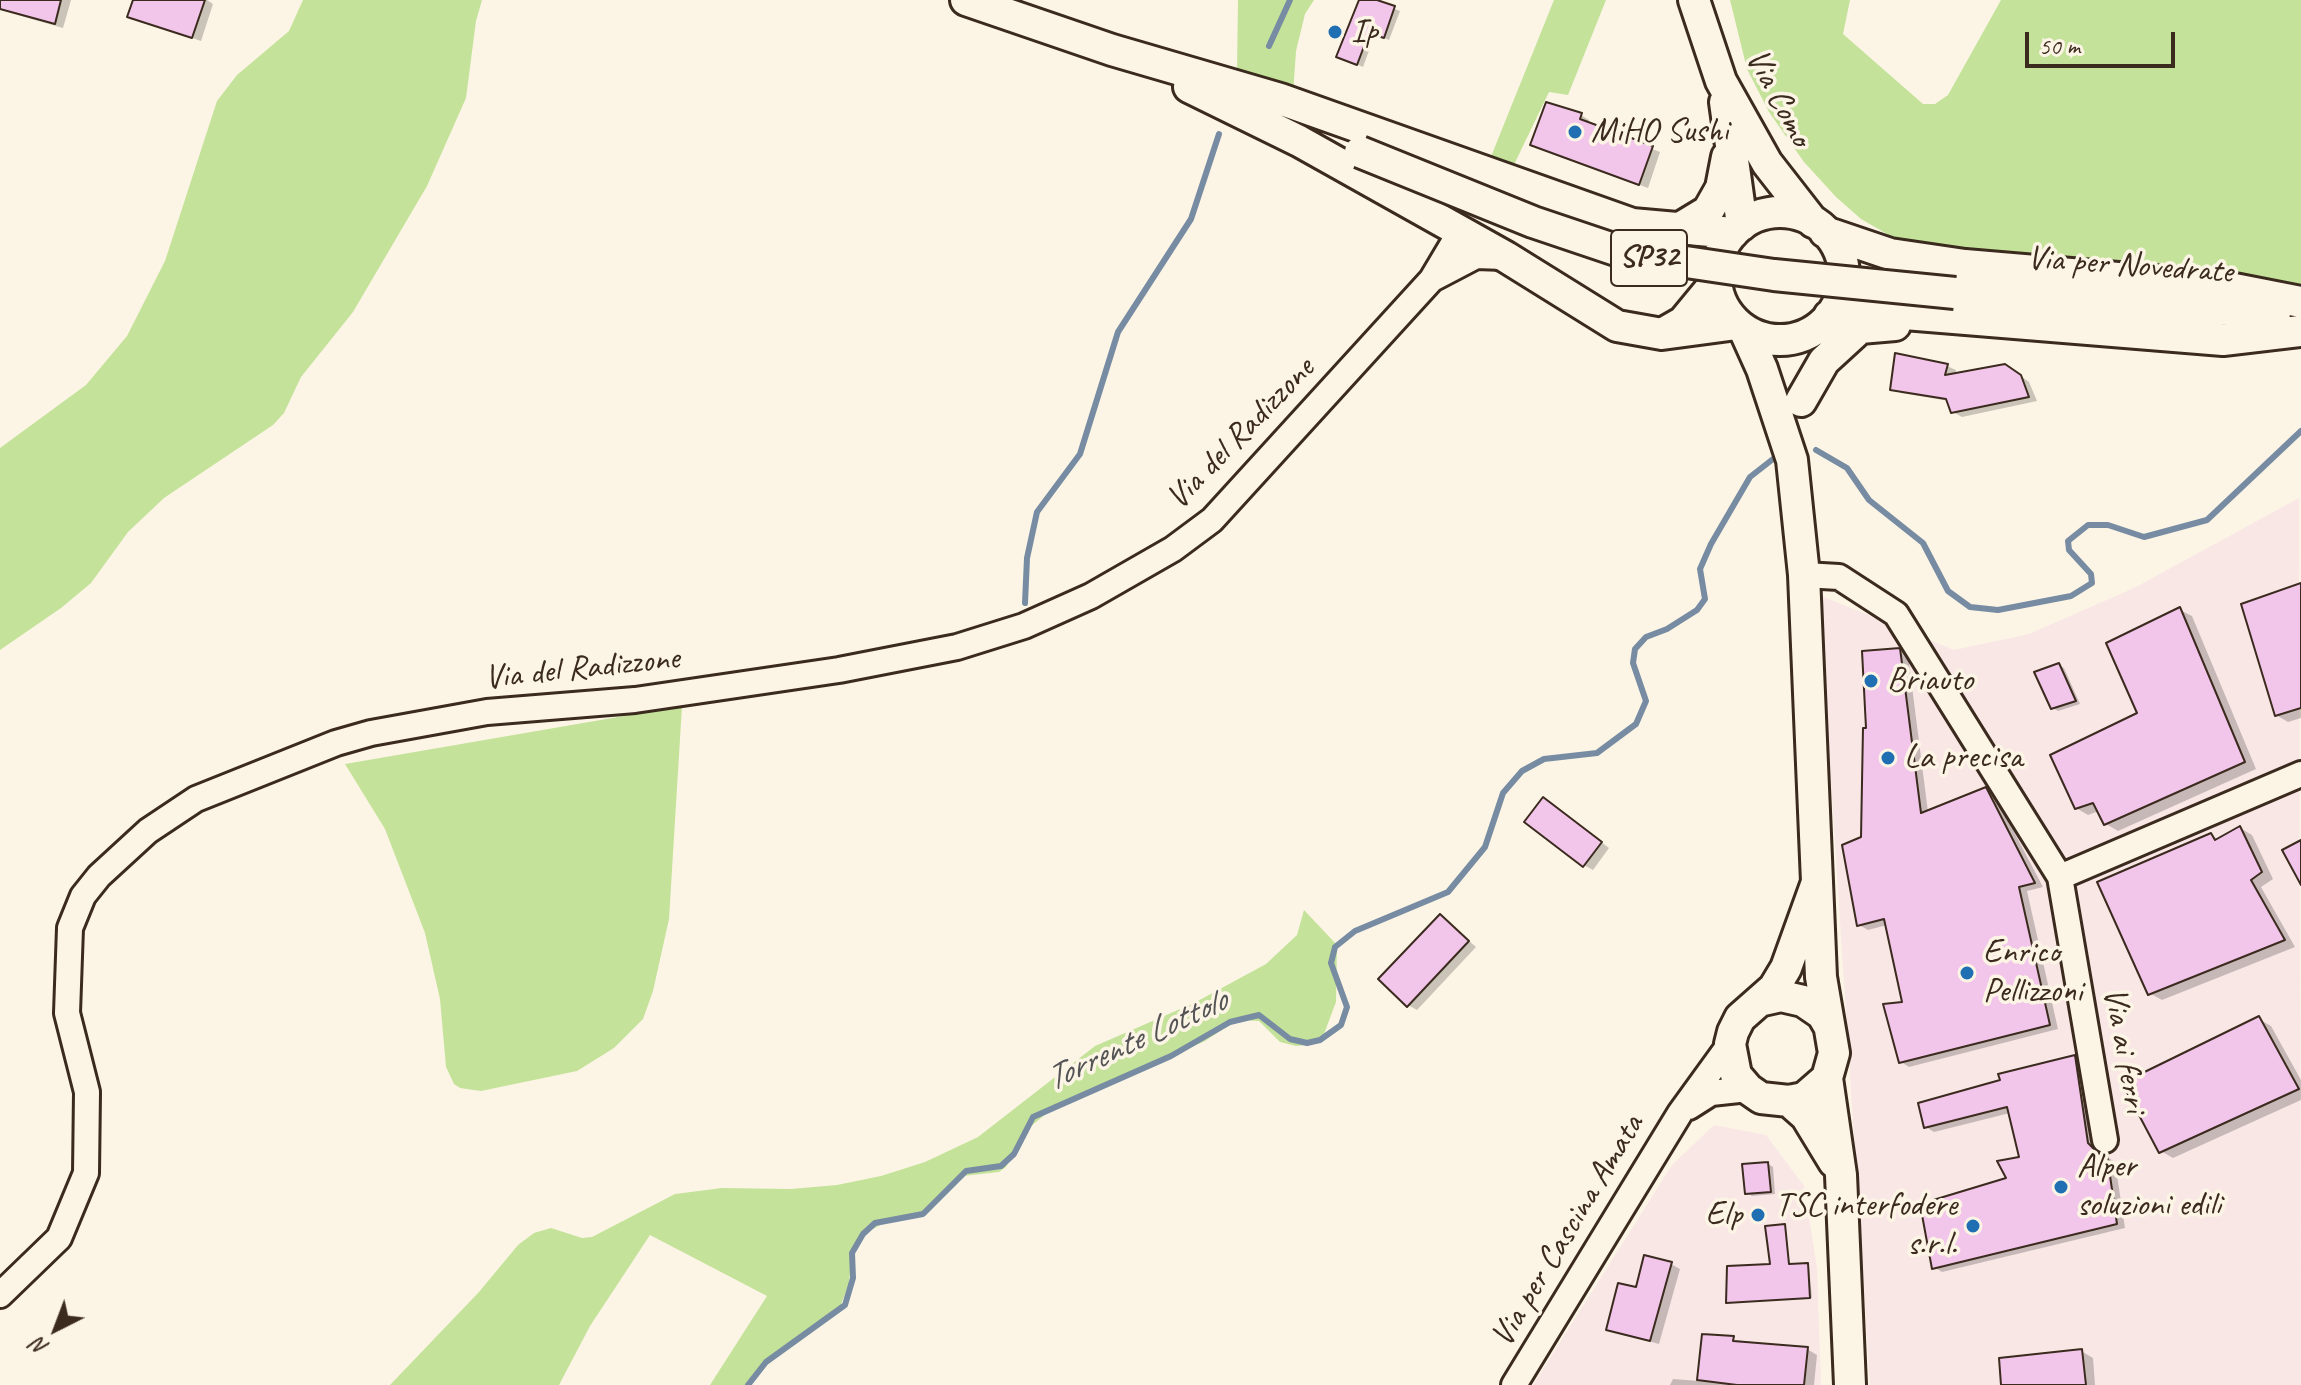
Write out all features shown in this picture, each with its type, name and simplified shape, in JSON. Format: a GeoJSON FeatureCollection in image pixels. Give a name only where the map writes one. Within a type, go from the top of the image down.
{"type":"FeatureCollection","features":[{"type":"Feature","properties":{"kind":"main road","name":"SP32"},"geometry":{"type":"LineString","coordinates":[[966,0],[1230,95],[1533,222],[1625,253],[1959,306]]}},
{"type":"Feature","properties":{"kind":"main road","name":"Via Como"},"geometry":{"type":"LineString","coordinates":[[1694,0],[1721,81],[1767,163],[1819,227]]}},
{"type":"Feature","properties":{"kind":"main road"},"geometry":{"type":"LineString","coordinates":[[1112,50],[1280,99],[1632,224],[1737,229],[1772,213],[1791,213],[1890,254],[1965,265],[2224,287],[2301,302]]}},
{"type":"Feature","properties":{"kind":"main road"},"geometry":{"type":"LineString","coordinates":[[1112,50],[1299,141],[1506,257],[1617,326],[1662,334],[1741,326],[1778,340],[1804,335],[1826,320],[1868,311],[1959,306],[2223,340],[2301,331]]}},
{"type":"Feature","properties":{"kind":"main road"},"geometry":{"type":"LineString","coordinates":[[1721,81],[1730,135],[1737,229],[1719,255],[1716,282],[1722,303],[1741,326],[1762,369],[1792,460],[1804,575],[1821,977],[1834,1053],[1827,1078],[1841,1175],[1850,1385]]}},
{"type":"Feature","properties":{"kind":"main road"},"geometry":{"type":"LineString","coordinates":[[1680,228],[1697,220],[1715,201],[1724,178],[1730,135]]}},
{"type":"Feature","properties":{"kind":"main road"},"geometry":{"type":"LineString","coordinates":[[1792,460],[1801,401],[1826,320],[1840,298],[1843,278],[1838,253],[1819,227]]}},
{"type":"Feature","properties":{"kind":"main road"},"geometry":{"type":"LineString","coordinates":[[1662,334],[1689,316],[1716,282]]}},
{"type":"Feature","properties":{"kind":"main road"},"geometry":{"type":"LineString","coordinates":[[1801,401],[1824,361],[1860,328],[1959,306]]}},
{"type":"Feature","properties":{"kind":"main road","name":"Via per Novedrate"},"geometry":{"type":"LineString","coordinates":[[1959,306],[2301,315]]}},
{"type":"Feature","properties":{"kind":"main road"},"geometry":{"type":"LineString","coordinates":[[1817,882],[1786,968],[1763,1000],[1740,1018],[1730,1044],[1736,1075],[1761,1098],[1789,1101],[1804,1098],[1827,1078]]}},
{"type":"Feature","properties":{"kind":"main road"},"geometry":{"type":"LineString","coordinates":[[1763,1000],[1781,996],[1803,1001],[1822,1014],[1829,1026]]}},
{"type":"Feature","properties":{"kind":"main road"},"geometry":{"type":"LineString","coordinates":[[1789,1101],[1806,1116],[1841,1175]]}},
{"type":"Feature","properties":{"kind":"street"},"geometry":{"type":"LineString","coordinates":[[1432,279],[1460,232]]}},
{"type":"Feature","properties":{"kind":"street"},"geometry":{"type":"LineString","coordinates":[[1432,279],[1476,256],[1506,257]]}},
{"type":"Feature","properties":{"kind":"street","name":"Via del Radizzone"},"geometry":{"type":"LineString","coordinates":[[0,1295],[59,1238],[86,1173],[87,1092],[67,1013],[70,928],[83,896],[148,831],[196,799],[336,743],[371,733],[487,712],[635,700],[839,670],[957,647],[1024,626],[1105,589],[1173,549],[1212,520],[1432,279]]}},
{"type":"Feature","properties":{"kind":"street","name":"Via ai ferri"},"geometry":{"type":"LineString","coordinates":[[1804,575],[1839,577],[1896,614],[2060,877],[2105,1140]]}},
{"type":"Feature","properties":{"kind":"street"},"geometry":{"type":"LineString","coordinates":[[2060,877],[2301,774]]}},
{"type":"Feature","properties":{"kind":"street","name":"Via per Cascina Amata"},"geometry":{"type":"LineString","coordinates":[[1514,1385],[1680,1113],[1730,1044]]}},
{"type":"Feature","properties":{"kind":"street","name":"Via per Cascina Amata"},"geometry":{"type":"LineString","coordinates":[[1680,1113],[1711,1093],[1748,1089]]}},
{"type":"Feature","properties":{"kind":"shaded area"},"geometry":{"type":"Polygon","coordinates":[[[2299,498],[2301,1385],[1870,1385],[1819,595],[1954,650],[2029,634],[2134,588],[2299,498]]]}},
{"type":"Feature","properties":{"kind":"shaded area"},"geometry":{"type":"Polygon","coordinates":[[[1714,1125],[1766,1135],[1804,1186],[1817,1268],[1821,1385],[1533,1385],[1672,1165],[1714,1125]]]}},
{"type":"Feature","properties":{"kind":"green space"},"geometry":{"type":"Polygon","coordinates":[[[303,0],[482,0],[476,21],[466,98],[427,186],[353,312],[301,377],[284,413],[273,425],[164,498],[128,532],[91,583],[0,650],[0,448],[86,385],[127,336],[165,261],[217,101],[237,75],[289,31],[303,0]]]}},
{"type":"Feature","properties":{"kind":"green space"},"geometry":{"type":"Polygon","coordinates":[[[1238,0],[1314,0],[1305,14],[1296,51],[1293,94],[1237,73],[1238,0]]]}},
{"type":"Feature","properties":{"kind":"green space"},"geometry":{"type":"Polygon","coordinates":[[[1554,0],[1606,0],[1568,95],[1549,92],[1510,173],[1488,164],[1554,0]]]}},
{"type":"Feature","properties":{"kind":"green space"},"geometry":{"type":"Polygon","coordinates":[[[1730,0],[1850,0],[1843,34],[1923,104],[1935,104],[1948,95],[2001,0],[2301,0],[2301,296],[1964,252],[1894,238],[1861,219],[1836,197],[1804,162],[1769,112],[1747,69],[1730,0]]]}},
{"type":"Feature","properties":{"kind":"green space"},"geometry":{"type":"Polygon","coordinates":[[[682,706],[669,919],[653,991],[643,1019],[614,1048],[577,1071],[481,1091],[460,1088],[454,1084],[446,1067],[440,999],[425,933],[385,829],[345,764],[682,706]]]}},
{"type":"Feature","properties":{"kind":"green space"},"geometry":{"type":"Polygon","coordinates":[[[1304,910],[1337,945],[1336,1002],[1324,1034],[1306,1045],[1296,1046],[1280,1042],[1259,1021],[1237,1020],[1205,1041],[1047,1113],[1024,1132],[1006,1167],[999,1172],[963,1176],[925,1212],[886,1222],[863,1234],[851,1260],[849,1284],[840,1307],[767,1365],[747,1385],[710,1385],[767,1296],[650,1235],[590,1326],[559,1385],[390,1385],[479,1292],[518,1245],[534,1233],[551,1228],[582,1238],[592,1237],[675,1194],[722,1188],[791,1189],[837,1185],[881,1176],[925,1162],[978,1137],[1095,1046],[1194,1003],[1266,964],[1297,935],[1304,910]]]}},
{"type":"Feature","properties":{"kind":"building"},"geometry":{"type":"Polygon","coordinates":[[[0,0],[61,0],[55,24],[0,9],[0,0]]]}},
{"type":"Feature","properties":{"kind":"building"},"geometry":{"type":"Polygon","coordinates":[[[133,0],[205,0],[192,38],[127,17],[133,0]]]}},
{"type":"Feature","properties":{"kind":"building"},"geometry":{"type":"Polygon","coordinates":[[[1359,0],[1377,0],[1395,6],[1384,38],[1369,33],[1357,65],[1336,57],[1359,0]]]}},
{"type":"Feature","properties":{"kind":"building","name":"MiHO Sushi"},"geometry":{"type":"Polygon","coordinates":[[[1546,102],[1582,113],[1580,119],[1653,146],[1639,185],[1530,145],[1546,102]]]}},
{"type":"Feature","properties":{"kind":"building"},"geometry":{"type":"Polygon","coordinates":[[[1895,353],[1948,364],[1945,375],[2005,364],[2021,375],[2029,397],[1951,413],[1946,399],[1890,390],[1895,353]]]}},
{"type":"Feature","properties":{"kind":"building"},"geometry":{"type":"Polygon","coordinates":[[[2301,583],[2301,708],[2275,716],[2241,604],[2301,583]]]}},
{"type":"Feature","properties":{"kind":"building"},"geometry":{"type":"Polygon","coordinates":[[[2180,607],[2245,762],[2104,825],[2093,803],[2075,809],[2050,755],[2137,713],[2106,643],[2180,607]]]}},
{"type":"Feature","properties":{"kind":"building"},"geometry":{"type":"Polygon","coordinates":[[[1900,648],[1921,813],[1986,787],[2035,883],[2019,887],[2050,1025],[1899,1063],[1883,1004],[1902,1002],[1884,919],[1857,926],[1842,845],[1861,837],[1863,728],[1866,728],[1862,651],[1900,648]]]}},
{"type":"Feature","properties":{"kind":"building"},"geometry":{"type":"Polygon","coordinates":[[[2059,663],[2076,701],[2051,709],[2034,672],[2059,663]]]}},
{"type":"Feature","properties":{"kind":"building"},"geometry":{"type":"Polygon","coordinates":[[[1543,797],[1602,842],[1583,867],[1524,822],[1543,797]]]}},
{"type":"Feature","properties":{"kind":"building"},"geometry":{"type":"Polygon","coordinates":[[[2240,826],[2262,872],[2251,880],[2285,940],[2148,995],[2097,882],[2211,833],[2215,840],[2240,826]]]}},
{"type":"Feature","properties":{"kind":"building"},"geometry":{"type":"Polygon","coordinates":[[[2301,840],[2301,885],[2282,850],[2301,840]]]}},
{"type":"Feature","properties":{"kind":"building"},"geometry":{"type":"Polygon","coordinates":[[[1440,914],[1469,941],[1407,1007],[1378,979],[1440,914]]]}},
{"type":"Feature","properties":{"kind":"building"},"geometry":{"type":"Polygon","coordinates":[[[2259,1016],[2299,1089],[2159,1153],[2122,1083],[2259,1016]]]}},
{"type":"Feature","properties":{"kind":"building"},"geometry":{"type":"Polygon","coordinates":[[[2075,1055],[2088,1143],[2099,1154],[2107,1155],[2117,1224],[1932,1269],[1920,1204],[2006,1178],[1997,1161],[2019,1157],[2007,1107],[1924,1128],[1918,1103],[2000,1080],[1998,1074],[2075,1055]]]}},
{"type":"Feature","properties":{"kind":"building"},"geometry":{"type":"Polygon","coordinates":[[[1768,1162],[1771,1192],[1745,1194],[1742,1164],[1768,1162]]]}},
{"type":"Feature","properties":{"kind":"building"},"geometry":{"type":"Polygon","coordinates":[[[1785,1224],[1789,1264],[1808,1263],[1810,1298],[1726,1303],[1727,1266],[1770,1264],[1765,1226],[1785,1224]]]}},
{"type":"Feature","properties":{"kind":"building"},"geometry":{"type":"Polygon","coordinates":[[[1644,1255],[1672,1262],[1650,1341],[1606,1330],[1618,1283],[1636,1287],[1644,1255]]]}},
{"type":"Feature","properties":{"kind":"building"},"geometry":{"type":"Polygon","coordinates":[[[1702,1334],[1734,1336],[1733,1341],[1808,1347],[1804,1385],[1737,1385],[1697,1380],[1702,1334]]]}},
{"type":"Feature","properties":{"kind":"building"},"geometry":{"type":"Polygon","coordinates":[[[2082,1349],[2086,1385],[2001,1385],[1999,1358],[2082,1349]]]}},
{"type":"Feature","properties":{"kind":"waterway"},"geometry":{"type":"LineString","coordinates":[[1269,46],[1290,0]]}},
{"type":"Feature","properties":{"kind":"waterway"},"geometry":{"type":"LineString","coordinates":[[1025,603],[1027,558],[1037,512],[1080,454],[1118,332],[1191,219],[1219,134]]}},
{"type":"Feature","properties":{"kind":"waterway","name":"Torrente Lottolo"},"geometry":{"type":"LineString","coordinates":[[1816,450],[1847,468],[1869,500],[1923,543],[1948,591],[1970,607],[1998,610],[2071,596],[2092,583],[2091,574],[2069,550],[2068,541],[2088,525],[2108,525],[2144,537],[2207,520],[2301,431]]}},
{"type":"Feature","properties":{"kind":"waterway","name":"Torrente Lottolo"},"geometry":{"type":"LineString","coordinates":[[748,1385],[766,1362],[845,1305],[853,1278],[852,1253],[863,1234],[875,1223],[923,1214],[966,1171],[1001,1166],[1014,1154],[1033,1117],[1171,1056],[1230,1022],[1259,1015],[1290,1039],[1307,1043],[1320,1040],[1341,1025],[1347,1007],[1331,963],[1335,947],[1355,931],[1448,892],[1485,847],[1503,793],[1522,771],[1544,759],[1597,753],[1636,724],[1646,701],[1633,663],[1635,649],[1646,637],[1667,629],[1697,610],[1705,599],[1700,569],[1711,544],[1750,477],[1773,459]]}},
{"type":"Feature","properties":{"kind":"place","name":"Ip"},"geometry":{"type":"Point","coordinates":[1335,32]}},
{"type":"Feature","properties":{"kind":"place","name":"MiHO Sushi"},"geometry":{"type":"Point","coordinates":[1575,132]}},
{"type":"Feature","properties":{"kind":"place","name":"Briauto"},"geometry":{"type":"Point","coordinates":[1871,681]}},
{"type":"Feature","properties":{"kind":"place","name":"La precisa"},"geometry":{"type":"Point","coordinates":[1888,758]}},
{"type":"Feature","properties":{"kind":"place","name":"Enrico Pellizzoni"},"geometry":{"type":"Point","coordinates":[1967,973]}},
{"type":"Feature","properties":{"kind":"place","name":"Alper soluzioni edili"},"geometry":{"type":"Point","coordinates":[2061,1187]}},
{"type":"Feature","properties":{"kind":"place","name":"Elp"},"geometry":{"type":"Point","coordinates":[1758,1215]}},
{"type":"Feature","properties":{"kind":"place","name":"TSC interfodere s.r.l."},"geometry":{"type":"Point","coordinates":[1973,1226]}}]}
